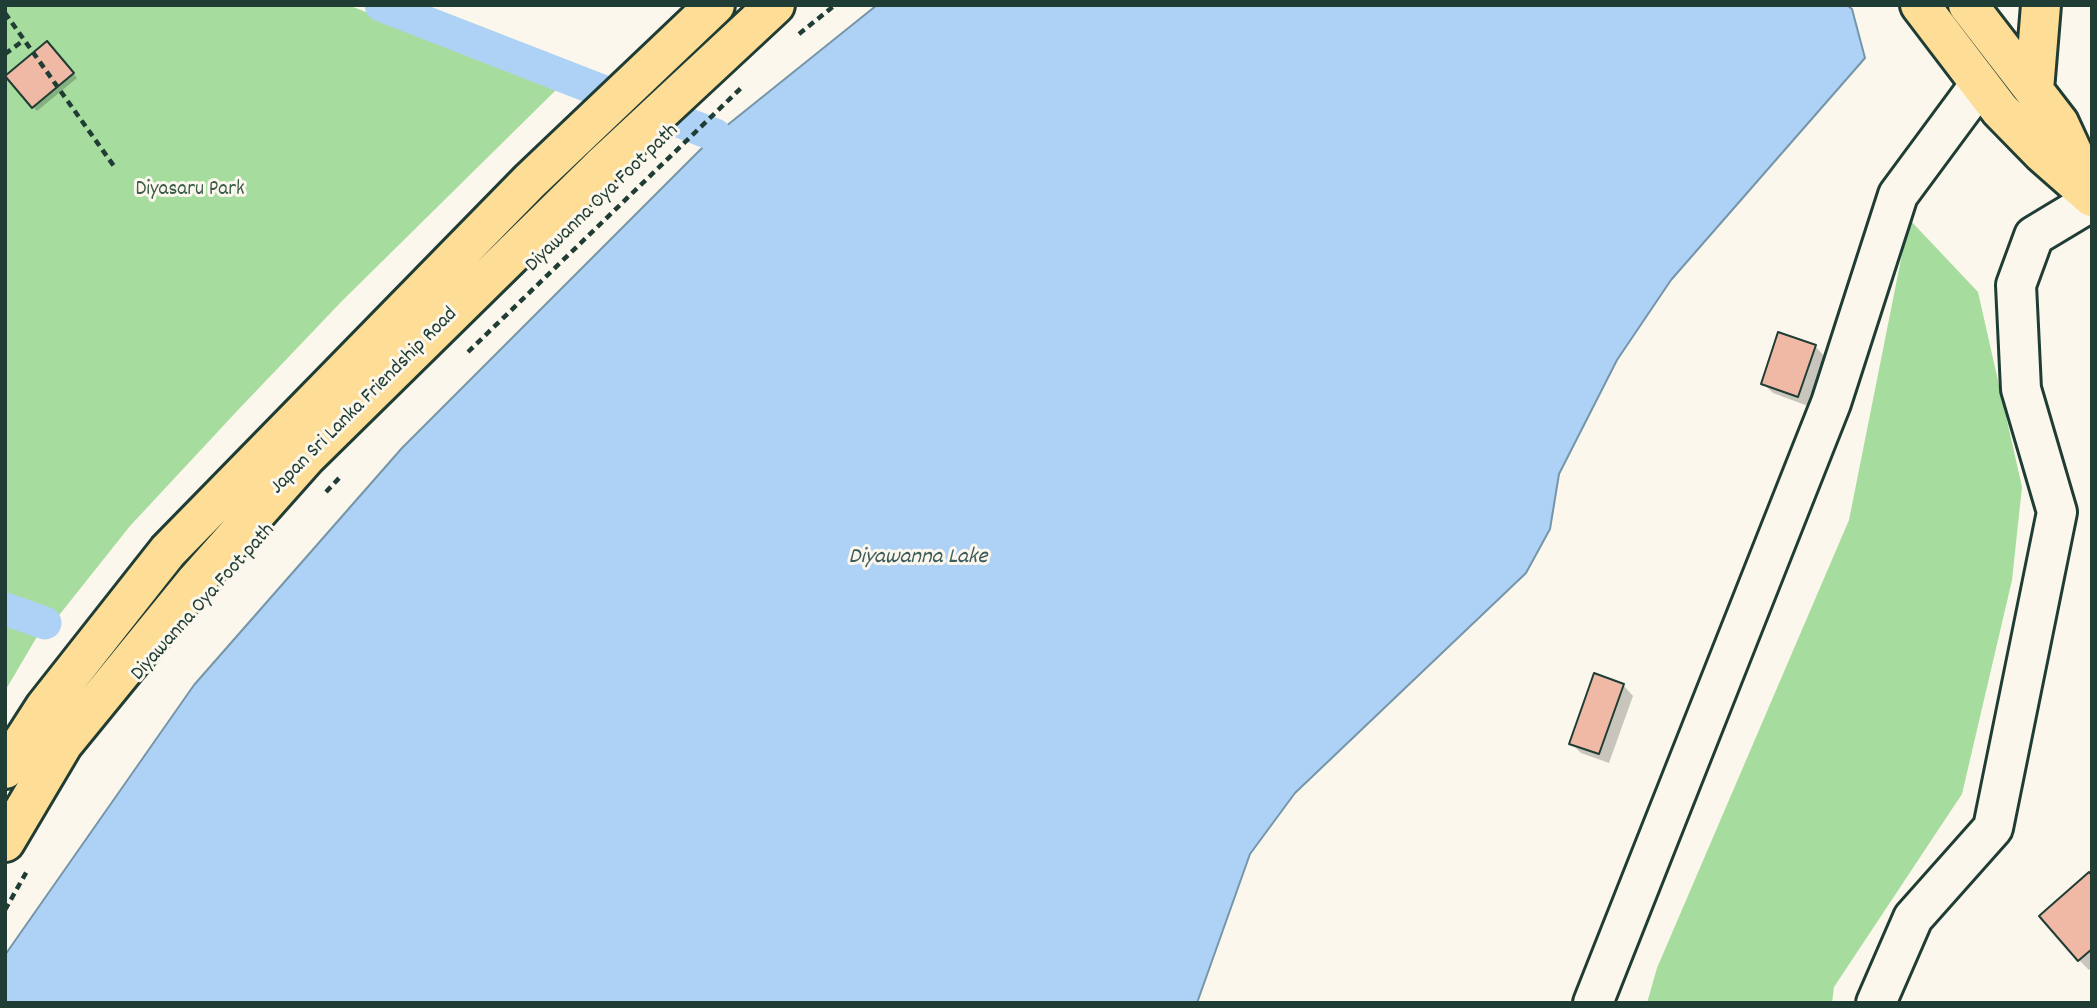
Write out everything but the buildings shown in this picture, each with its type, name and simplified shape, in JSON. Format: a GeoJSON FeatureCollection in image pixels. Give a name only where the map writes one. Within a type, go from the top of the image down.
{"type":"FeatureCollection","features":[{"type":"Feature","properties":{"kind":"main road","name":"Japan Sri Lanka Friendship Road"},"geometry":{"type":"LineString","coordinates":[[5,769],[45,706],[169,551],[578,135],[715,5]]}},
{"type":"Feature","properties":{"kind":"main road","name":"Japan Sri Lanka Friendship Road"},"geometry":{"type":"LineString","coordinates":[[18,853],[63,744],[196,581],[307,456],[601,167],[775,5]]}},
{"type":"Feature","properties":{"kind":"main road"},"geometry":{"type":"LineString","coordinates":[[1968,5],[2059,123],[2092,197]]}},
{"type":"Feature","properties":{"kind":"main road"},"geometry":{"type":"LineString","coordinates":[[2034,90],[2041,5]]}},
{"type":"Feature","properties":{"kind":"main road"},"geometry":{"type":"LineString","coordinates":[[1936,11],[1980,84],[2000,110],[2092,197]]}},
{"type":"Feature","properties":{"kind":"street"},"geometry":{"type":"LineString","coordinates":[[1593,1003],[1831,403],[1898,195],[1980,84]]}},
{"type":"Feature","properties":{"kind":"street"},"geometry":{"type":"LineString","coordinates":[[1876,1003],[1913,918],[1993,828],[2057,512],[2021,389],[2016,285],[2034,236],[2092,197]]}},
{"type":"Feature","properties":{"kind":"path"},"geometry":{"type":"LineString","coordinates":[[789,43],[835,5]]}},
{"type":"Feature","properties":{"kind":"path"},"geometry":{"type":"LineString","coordinates":[[5,13],[116,169]]}},
{"type":"Feature","properties":{"kind":"path"},"geometry":{"type":"LineString","coordinates":[[5,54],[24,40]]}},
{"type":"Feature","properties":{"kind":"path","name":"Diyawanna Oya Foot path"},"geometry":{"type":"LineString","coordinates":[[465,354],[751,79]]}},
{"type":"Feature","properties":{"kind":"path"},"geometry":{"type":"LineString","coordinates":[[318,501],[346,471]]}},
{"type":"Feature","properties":{"kind":"path"},"geometry":{"type":"LineString","coordinates":[[5,910],[18,853]]}},
{"type":"Feature","properties":{"kind":"green space","name":"Diyasaru Park"},"geometry":{"type":"Polygon","coordinates":[[[5,5],[348,5],[559,87],[342,301],[238,410],[130,526],[56,619],[5,601],[5,5]]]}},
{"type":"Feature","properties":{"kind":"green space"},"geometry":{"type":"Polygon","coordinates":[[[1909,219],[1978,292],[2022,487],[2012,580],[1962,794],[1834,987],[1832,1003],[1647,1003],[1657,968],[1849,520],[1909,219]]]}},
{"type":"Feature","properties":{"kind":"green space"},"geometry":{"type":"Polygon","coordinates":[[[5,609],[45,623],[5,691],[5,609]]]}},
{"type":"Feature","properties":{"kind":"water","name":"Diyawanna Lake"},"geometry":{"type":"Polygon","coordinates":[[[877,5],[1847,5],[1852,9],[1865,58],[1671,280],[1617,360],[1559,474],[1550,529],[1526,573],[1295,793],[1250,854],[1197,1003],[5,1003],[5,955],[194,685],[402,448],[715,135],[877,5]]]}},
{"type":"Feature","properties":{"kind":"waterway"},"geometry":{"type":"LineString","coordinates":[[381,5],[715,135]]}},
{"type":"Feature","properties":{"kind":"waterway"},"geometry":{"type":"LineString","coordinates":[[5,609],[45,623]]}}]}
